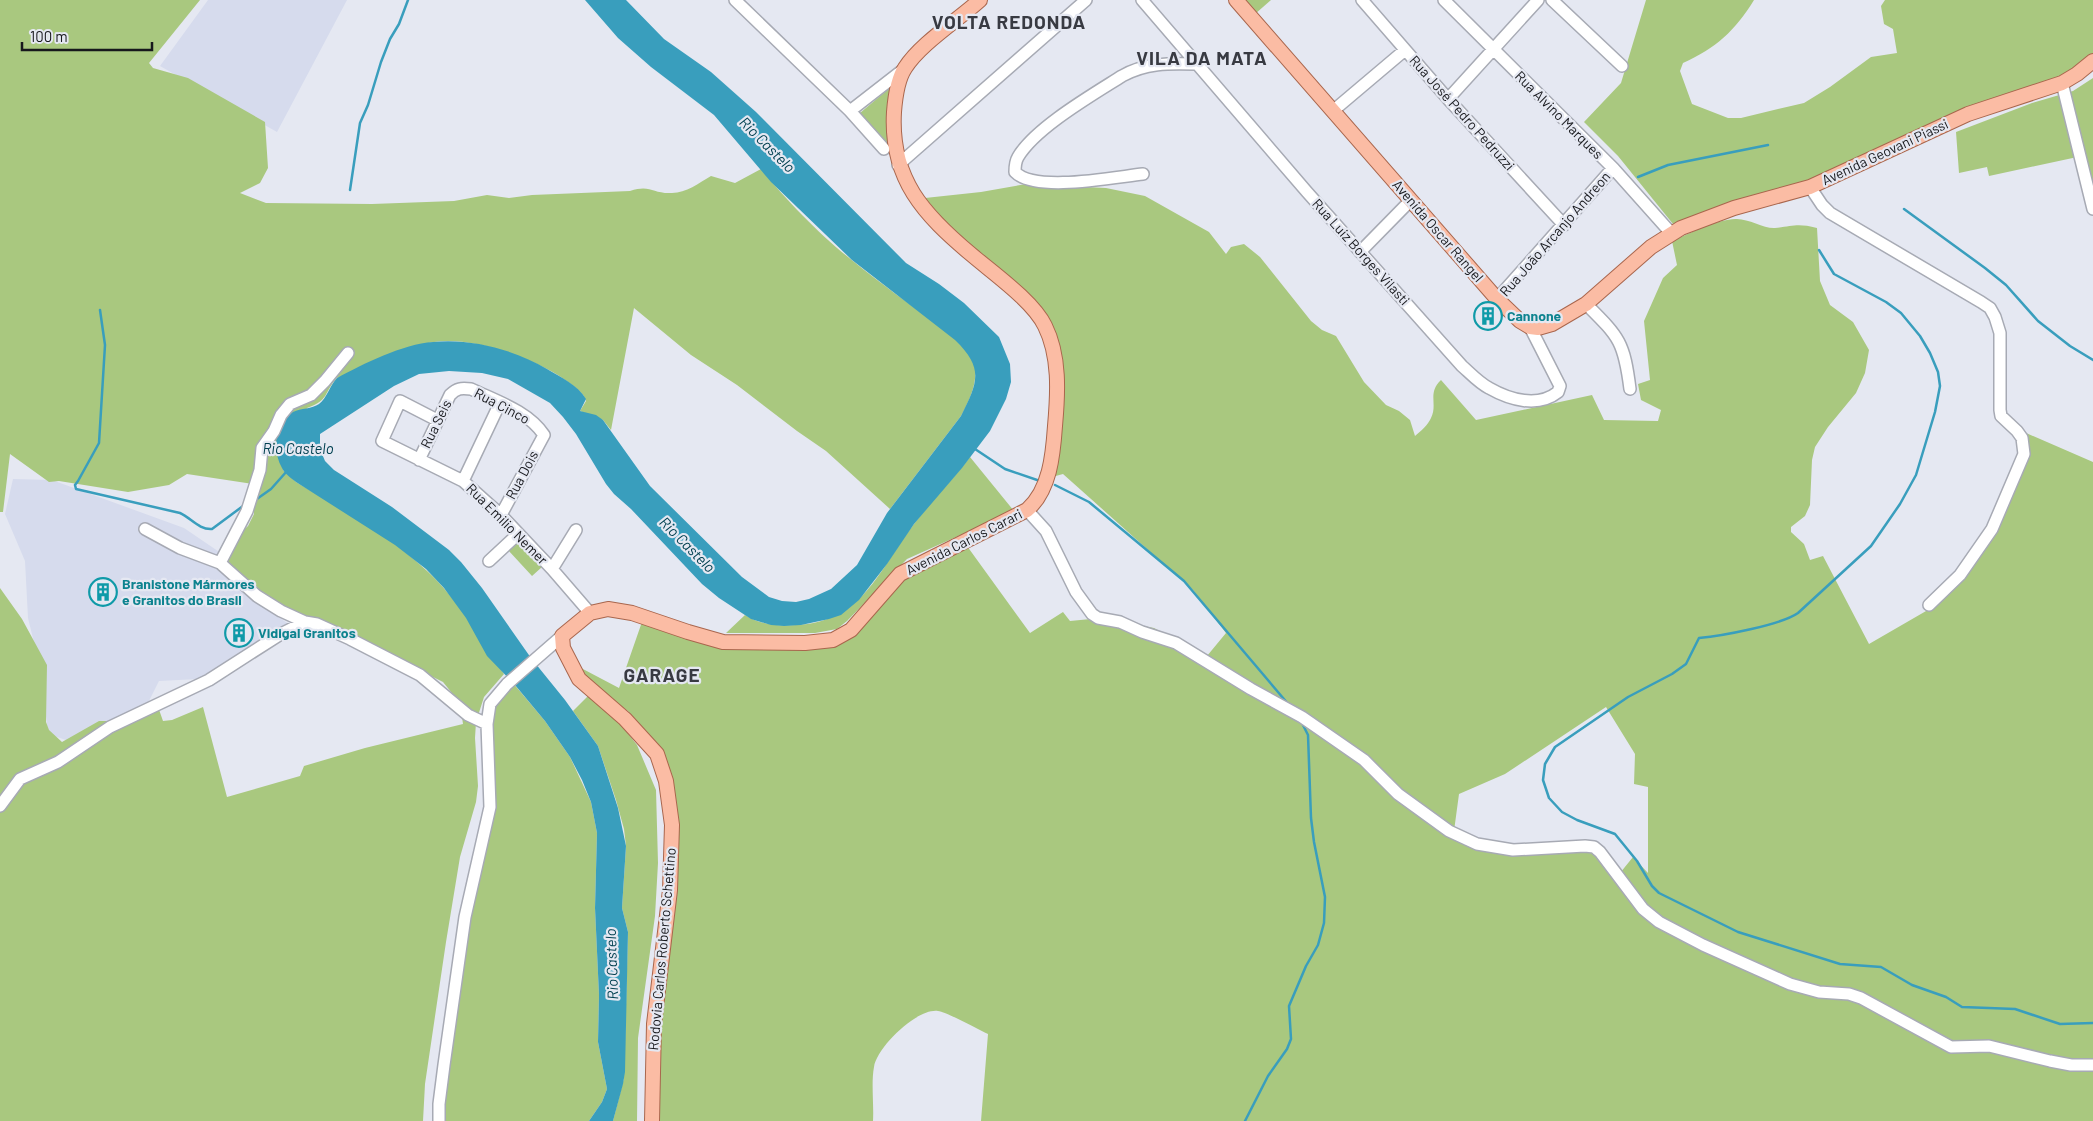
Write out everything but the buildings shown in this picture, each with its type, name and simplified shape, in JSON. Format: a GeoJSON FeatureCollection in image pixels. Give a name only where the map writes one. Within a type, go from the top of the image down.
{"type":"FeatureCollection","features":[{"type":"Feature","properties":{"kind":"main road"},"geometry":{"type":"LineString","coordinates":[[904,69],[923,48],[980,0]]}},
{"type":"Feature","properties":{"kind":"main road","name":"Avenida Oscar Rangel"},"geometry":{"type":"LineString","coordinates":[[1236,0],[1497,299],[1520,322],[1530,327]]}},
{"type":"Feature","properties":{"kind":"main road","name":"Avenida Geovani Piassi"},"geometry":{"type":"LineString","coordinates":[[1671,233],[1703,218],[1810,187],[1968,114],[2062,82],[2077,74],[2093,60]]}},
{"type":"Feature","properties":{"kind":"main road","name":"Avenida Carlos Carari"},"geometry":{"type":"LineString","coordinates":[[590,613],[601,609],[621,610],[724,642],[823,642],[840,637],[851,630],[900,574],[1027,510],[1039,496],[1048,476],[1054,433],[1057,377],[1050,337],[1044,324],[1030,306],[946,233],[931,217],[914,194],[898,165],[893,128],[896,95],[904,69]]}},
{"type":"Feature","properties":{"kind":"main road"},"geometry":{"type":"LineString","coordinates":[[1530,327],[1538,328],[1552,324],[1586,304],[1651,247],[1671,233]]}},
{"type":"Feature","properties":{"kind":"main road"},"geometry":{"type":"LineString","coordinates":[[562,636],[590,613]]}},
{"type":"Feature","properties":{"kind":"main road","name":"Rodovia Carlos Roberto Schettino"},"geometry":{"type":"LineString","coordinates":[[562,636],[564,648],[579,679],[625,719],[657,754],[666,781],[672,825],[670,890],[654,1024],[652,1121]]}},
{"type":"Feature","properties":{"kind":"street"},"geometry":{"type":"LineString","coordinates":[[735,0],[850,111],[884,149]]}},
{"type":"Feature","properties":{"kind":"street"},"geometry":{"type":"LineString","coordinates":[[898,165],[1086,0]]}},
{"type":"Feature","properties":{"kind":"street","name":"Rua Luiz Borges Vilasti"},"geometry":{"type":"LineString","coordinates":[[1142,0],[1195,64],[1462,366],[1489,388],[1515,399],[1542,400],[1552,397],[1558,392],[1560,386],[1557,376],[1530,327]]}},
{"type":"Feature","properties":{"kind":"street","name":"Rua José Pedro Pedruzzi"},"geometry":{"type":"LineString","coordinates":[[1362,0],[1448,99],[1564,225]]}},
{"type":"Feature","properties":{"kind":"street","name":"Rua Alvino Marques"},"geometry":{"type":"LineString","coordinates":[[1444,0],[1613,168],[1671,233]]}},
{"type":"Feature","properties":{"kind":"street"},"geometry":{"type":"LineString","coordinates":[[1448,99],[1538,0]]}},
{"type":"Feature","properties":{"kind":"street"},"geometry":{"type":"LineString","coordinates":[[1552,0],[1622,66]]}},
{"type":"Feature","properties":{"kind":"street"},"geometry":{"type":"LineString","coordinates":[[1334,110],[1405,50]]}},
{"type":"Feature","properties":{"kind":"street"},"geometry":{"type":"LineString","coordinates":[[1143,174],[1044,183],[1020,177],[1015,172],[1015,165],[1018,157],[1037,136],[1132,70],[1156,64],[1195,64]]}},
{"type":"Feature","properties":{"kind":"street"},"geometry":{"type":"LineString","coordinates":[[850,111],[904,69]]}},
{"type":"Feature","properties":{"kind":"street"},"geometry":{"type":"LineString","coordinates":[[2062,82],[2093,209]]}},
{"type":"Feature","properties":{"kind":"street","name":"Rua João Arcanjo Andreon"},"geometry":{"type":"LineString","coordinates":[[1497,299],[1613,168]]}},
{"type":"Feature","properties":{"kind":"street"},"geometry":{"type":"LineString","coordinates":[[1810,187],[1830,213],[1981,302],[1990,308],[1999,324],[2001,416],[2022,438],[2024,454],[1992,529],[1960,575],[1929,605]]}},
{"type":"Feature","properties":{"kind":"street"},"geometry":{"type":"LineString","coordinates":[[1360,252],[1411,200]]}},
{"type":"Feature","properties":{"kind":"street"},"geometry":{"type":"LineString","coordinates":[[1586,304],[1610,327],[1621,342],[1626,358],[1630,389]]}},
{"type":"Feature","properties":{"kind":"street"},"geometry":{"type":"LineString","coordinates":[[220,564],[247,511],[260,470],[262,448],[274,431],[281,415],[290,404],[311,395],[325,382],[348,353]]}},
{"type":"Feature","properties":{"kind":"street","name":"Rua Cinco"},"geometry":{"type":"LineString","coordinates":[[456,389],[470,389],[500,403],[538,425],[544,434]]}},
{"type":"Feature","properties":{"kind":"street","name":"Rua Seis"},"geometry":{"type":"LineString","coordinates":[[419,460],[450,395],[456,389]]}},
{"type":"Feature","properties":{"kind":"street","name":"Rua Emilio Nemer"},"geometry":{"type":"LineString","coordinates":[[437,420],[400,401],[382,440],[463,481],[501,515],[590,613]]}},
{"type":"Feature","properties":{"kind":"street"},"geometry":{"type":"LineString","coordinates":[[463,481],[500,403]]}},
{"type":"Feature","properties":{"kind":"street","name":"Rua Dois"},"geometry":{"type":"LineString","coordinates":[[501,515],[544,434]]}},
{"type":"Feature","properties":{"kind":"street"},"geometry":{"type":"LineString","coordinates":[[1027,510],[1046,531],[1076,592],[1092,614],[1098,618],[1120,622],[1142,632],[1176,643],[1302,717],[1364,760],[1398,794],[1448,831],[1477,844],[1513,850],[1594,847],[1608,862],[1642,910],[1659,922],[1703,945],[1790,984],[1819,992],[1849,994],[1861,998],[1950,1047],[1989,1046],[2050,1061],[2093,1065]]}},
{"type":"Feature","properties":{"kind":"street"},"geometry":{"type":"LineString","coordinates":[[145,529],[180,548],[220,564],[257,596],[281,611],[350,639],[420,675],[468,715],[487,724]]}},
{"type":"Feature","properties":{"kind":"street"},"geometry":{"type":"LineString","coordinates":[[552,569],[576,530]]}},
{"type":"Feature","properties":{"kind":"street"},"geometry":{"type":"LineString","coordinates":[[490,561],[518,534]]}},
{"type":"Feature","properties":{"kind":"street"},"geometry":{"type":"LineString","coordinates":[[0,806],[20,779],[58,762],[110,727],[209,680],[305,622]]}},
{"type":"Feature","properties":{"kind":"street"},"geometry":{"type":"LineString","coordinates":[[439,1121],[441,1084],[465,916],[490,807],[487,724],[490,704],[507,684],[562,636]]}},
{"type":"Feature","properties":{"kind":"shaded area"},"geometry":{"type":"Polygon","coordinates":[[[208,0],[347,0],[277,132],[160,66],[208,0]]]}},
{"type":"Feature","properties":{"kind":"shaded area","name":"Branistone Mármores e Granitos do Brasil"},"geometry":{"type":"Polygon","coordinates":[[[13,479],[52,480],[184,528],[234,562],[228,582],[290,625],[198,679],[159,681],[148,703],[72,742],[48,734],[41,671],[28,618],[25,561],[5,514],[13,479]]]}},
{"type":"Feature","properties":{"kind":"green space"},"geometry":{"type":"Polygon","coordinates":[[[0,0],[200,0],[149,63],[153,68],[188,78],[265,122],[268,168],[260,183],[240,193],[266,203],[372,204],[454,201],[487,195],[509,198],[532,195],[630,191],[643,188],[665,193],[677,193],[711,176],[735,183],[761,169],[829,241],[874,278],[939,326],[965,349],[972,358],[975,380],[971,395],[961,416],[890,509],[826,451],[737,385],[691,355],[634,308],[611,430],[603,420],[580,411],[586,401],[580,391],[542,366],[487,346],[450,341],[427,344],[337,378],[323,399],[307,408],[283,470],[296,482],[380,533],[438,581],[458,606],[504,674],[484,697],[476,722],[478,786],[476,802],[460,857],[425,1084],[423,1121],[0,1121],[0,588],[22,619],[47,665],[46,722],[49,730],[62,742],[99,721],[118,721],[156,701],[163,721],[172,720],[203,707],[227,797],[300,776],[304,766],[365,748],[463,724],[460,703],[443,682],[373,647],[279,610],[214,557],[248,526],[254,514],[253,484],[187,474],[169,485],[128,492],[59,481],[49,482],[10,454],[3,512],[0,512],[0,0]]]}},
{"type":"Feature","properties":{"kind":"green space"},"geometry":{"type":"Polygon","coordinates":[[[1242,0],[1271,0],[1255,14],[1242,0]]]}},
{"type":"Feature","properties":{"kind":"green space"},"geometry":{"type":"Polygon","coordinates":[[[1646,0],[1754,0],[1740,21],[1724,38],[1683,63],[1680,71],[1692,104],[1728,118],[1741,118],[1804,103],[1830,87],[1871,57],[1897,53],[1893,29],[1884,24],[1881,6],[1885,0],[2093,0],[2093,56],[2080,69],[1812,181],[1710,210],[1673,224],[1618,156],[1584,122],[1621,83],[1646,0]]]}},
{"type":"Feature","properties":{"kind":"green space"},"geometry":{"type":"Polygon","coordinates":[[[2093,78],[2093,188],[2082,156],[1989,176],[1987,167],[1959,173],[1956,132],[2032,103],[2073,91],[2093,78]]]}},
{"type":"Feature","properties":{"kind":"green space"},"geometry":{"type":"Polygon","coordinates":[[[892,86],[888,126],[889,147],[860,113],[892,86]]]}},
{"type":"Feature","properties":{"kind":"green space"},"geometry":{"type":"Polygon","coordinates":[[[1026,184],[1106,188],[1145,196],[1209,232],[1226,254],[1231,247],[1244,244],[1260,257],[1311,321],[1322,330],[1336,336],[1364,382],[1386,405],[1399,411],[1410,420],[1415,436],[1431,418],[1434,408],[1435,389],[1441,380],[1476,420],[1592,395],[1604,420],[1658,421],[1661,410],[1641,400],[1638,384],[1650,380],[1644,321],[1663,278],[1677,265],[1672,241],[1704,227],[1730,219],[1742,219],[1771,228],[1800,225],[1817,228],[1820,281],[1830,305],[1853,322],[1869,350],[1865,373],[1856,393],[1828,427],[1815,447],[1812,460],[1810,505],[1805,516],[1791,527],[1791,532],[1804,544],[1810,560],[1823,556],[1869,644],[1933,607],[1995,521],[2023,462],[2017,429],[2093,462],[2093,1121],[981,1121],[988,1034],[955,1017],[938,1011],[929,1012],[909,1022],[882,1049],[874,1067],[873,1121],[647,1121],[672,798],[651,741],[628,711],[606,697],[586,678],[581,668],[619,688],[643,619],[674,632],[831,644],[905,578],[967,546],[1030,633],[1063,612],[1070,621],[1101,618],[1154,628],[1207,656],[1226,633],[1193,590],[1063,474],[1052,477],[1059,348],[1006,278],[942,218],[925,198],[981,192],[1026,184]],[[1606,707],[1505,774],[1459,794],[1454,831],[1496,847],[1590,843],[1616,878],[1633,857],[1648,873],[1648,787],[1634,784],[1635,754],[1606,707]]]}},
{"type":"Feature","properties":{"kind":"green space"},"geometry":{"type":"Polygon","coordinates":[[[970,457],[1014,511],[907,559],[837,629],[815,633],[726,633],[745,615],[769,624],[796,625],[819,622],[838,615],[867,591],[901,542],[970,457]]]}},
{"type":"Feature","properties":{"kind":"green space"},"geometry":{"type":"Polygon","coordinates":[[[517,541],[542,567],[532,576],[508,550],[517,541]]]}},
{"type":"Feature","properties":{"kind":"green space"},"geometry":{"type":"Polygon","coordinates":[[[513,683],[545,721],[570,757],[591,802],[597,833],[595,908],[599,995],[598,1042],[607,1089],[602,1102],[589,1121],[436,1121],[487,813],[492,710],[513,683]]]}},
{"type":"Feature","properties":{"kind":"green space"},"geometry":{"type":"Polygon","coordinates":[[[589,695],[619,722],[637,745],[656,790],[658,863],[655,916],[638,1038],[637,1121],[613,1121],[624,1078],[628,932],[622,908],[626,846],[624,829],[616,800],[598,746],[573,711],[589,695]]]}},
{"type":"Feature","properties":{"kind":"water","name":"Rio Castelo"},"geometry":{"type":"Polygon","coordinates":[[[585,0],[626,0],[664,39],[711,72],[756,112],[906,263],[964,303],[999,337],[1010,364],[1011,382],[1006,399],[990,431],[962,468],[914,524],[887,564],[859,600],[841,615],[801,625],[771,625],[751,619],[719,598],[702,584],[631,509],[614,494],[576,434],[550,403],[508,379],[482,373],[449,371],[419,374],[394,386],[320,434],[320,449],[325,461],[334,470],[392,507],[449,550],[461,562],[598,746],[618,808],[626,846],[622,908],[628,932],[625,1072],[613,1121],[589,1121],[602,1102],[607,1089],[598,1042],[599,995],[595,908],[597,833],[591,802],[582,780],[570,757],[545,721],[515,685],[487,656],[466,618],[444,588],[426,569],[395,545],[288,476],[279,461],[276,446],[282,423],[293,412],[319,404],[337,378],[371,361],[409,346],[447,341],[477,344],[507,351],[534,362],[574,385],[586,399],[580,411],[596,415],[603,420],[650,486],[742,577],[769,597],[782,601],[796,602],[809,599],[831,589],[857,565],[887,513],[961,416],[971,394],[975,376],[971,359],[955,340],[852,260],[771,182],[714,115],[651,67],[618,38],[585,0]]]}},
{"type":"Feature","properties":{"kind":"waterway"},"geometry":{"type":"LineString","coordinates":[[350,190],[360,123],[368,105],[381,62],[408,0]]}},
{"type":"Feature","properties":{"kind":"waterway"},"geometry":{"type":"LineString","coordinates":[[1638,177],[1668,165],[1768,145]]}},
{"type":"Feature","properties":{"kind":"waterway"},"geometry":{"type":"LineString","coordinates":[[1904,209],[1985,268],[2006,285],[2038,321],[2070,346],[2093,360]]}},
{"type":"Feature","properties":{"kind":"waterway"},"geometry":{"type":"LineString","coordinates":[[1819,250],[1834,274],[1886,302],[1901,313],[1920,336],[1930,353],[1938,372],[1940,386],[1935,412],[1916,475],[1900,504],[1871,546],[1798,613],[1765,626],[1699,638],[1686,664],[1672,674],[1628,697],[1555,747],[1545,764],[1543,780],[1549,798],[1562,812],[1577,820],[1615,834],[1659,893],[1738,932],[1840,964],[1881,967],[1912,985],[1946,997],[1962,1007],[2015,1009],[2060,1024],[2093,1023]]}},
{"type":"Feature","properties":{"kind":"waterway"},"geometry":{"type":"LineString","coordinates":[[100,310],[105,345],[99,443],[75,485],[76,489],[180,513],[207,529],[212,529],[243,506]]}},
{"type":"Feature","properties":{"kind":"waterway"},"geometry":{"type":"LineString","coordinates":[[975,449],[1005,469],[1040,481]]}},
{"type":"Feature","properties":{"kind":"waterway"},"geometry":{"type":"LineString","coordinates":[[254,501],[271,489],[287,471]]}},
{"type":"Feature","properties":{"kind":"waterway"},"geometry":{"type":"LineString","coordinates":[[1055,485],[1089,502],[1184,581],[1289,705]]}},
{"type":"Feature","properties":{"kind":"waterway"},"geometry":{"type":"LineString","coordinates":[[1245,1121],[1268,1076],[1287,1049],[1291,1039],[1289,1006],[1306,966],[1318,945],[1324,923],[1325,897],[1311,818],[1308,735],[1302,723]]}},
{"type":"Feature","properties":{"kind":"place","name":"Cannone"},"geometry":{"type":"Point","coordinates":[1488,316]}},
{"type":"Feature","properties":{"kind":"place","name":"Branistone Mármores e Granitos do Brasil"},"geometry":{"type":"Point","coordinates":[103,592]}},
{"type":"Feature","properties":{"kind":"place","name":"Vidigal Granitos"},"geometry":{"type":"Point","coordinates":[239,633]}},
{"type":"Feature","properties":{"kind":"district","name":"VOLTA REDONDA"},"geometry":{"type":"Point","coordinates":[1009,22]}},
{"type":"Feature","properties":{"kind":"district","name":"VILA DA MATA"},"geometry":{"type":"Point","coordinates":[1202,58]}},
{"type":"Feature","properties":{"kind":"district","name":"GARAGE"},"geometry":{"type":"Point","coordinates":[662,675]}}]}
